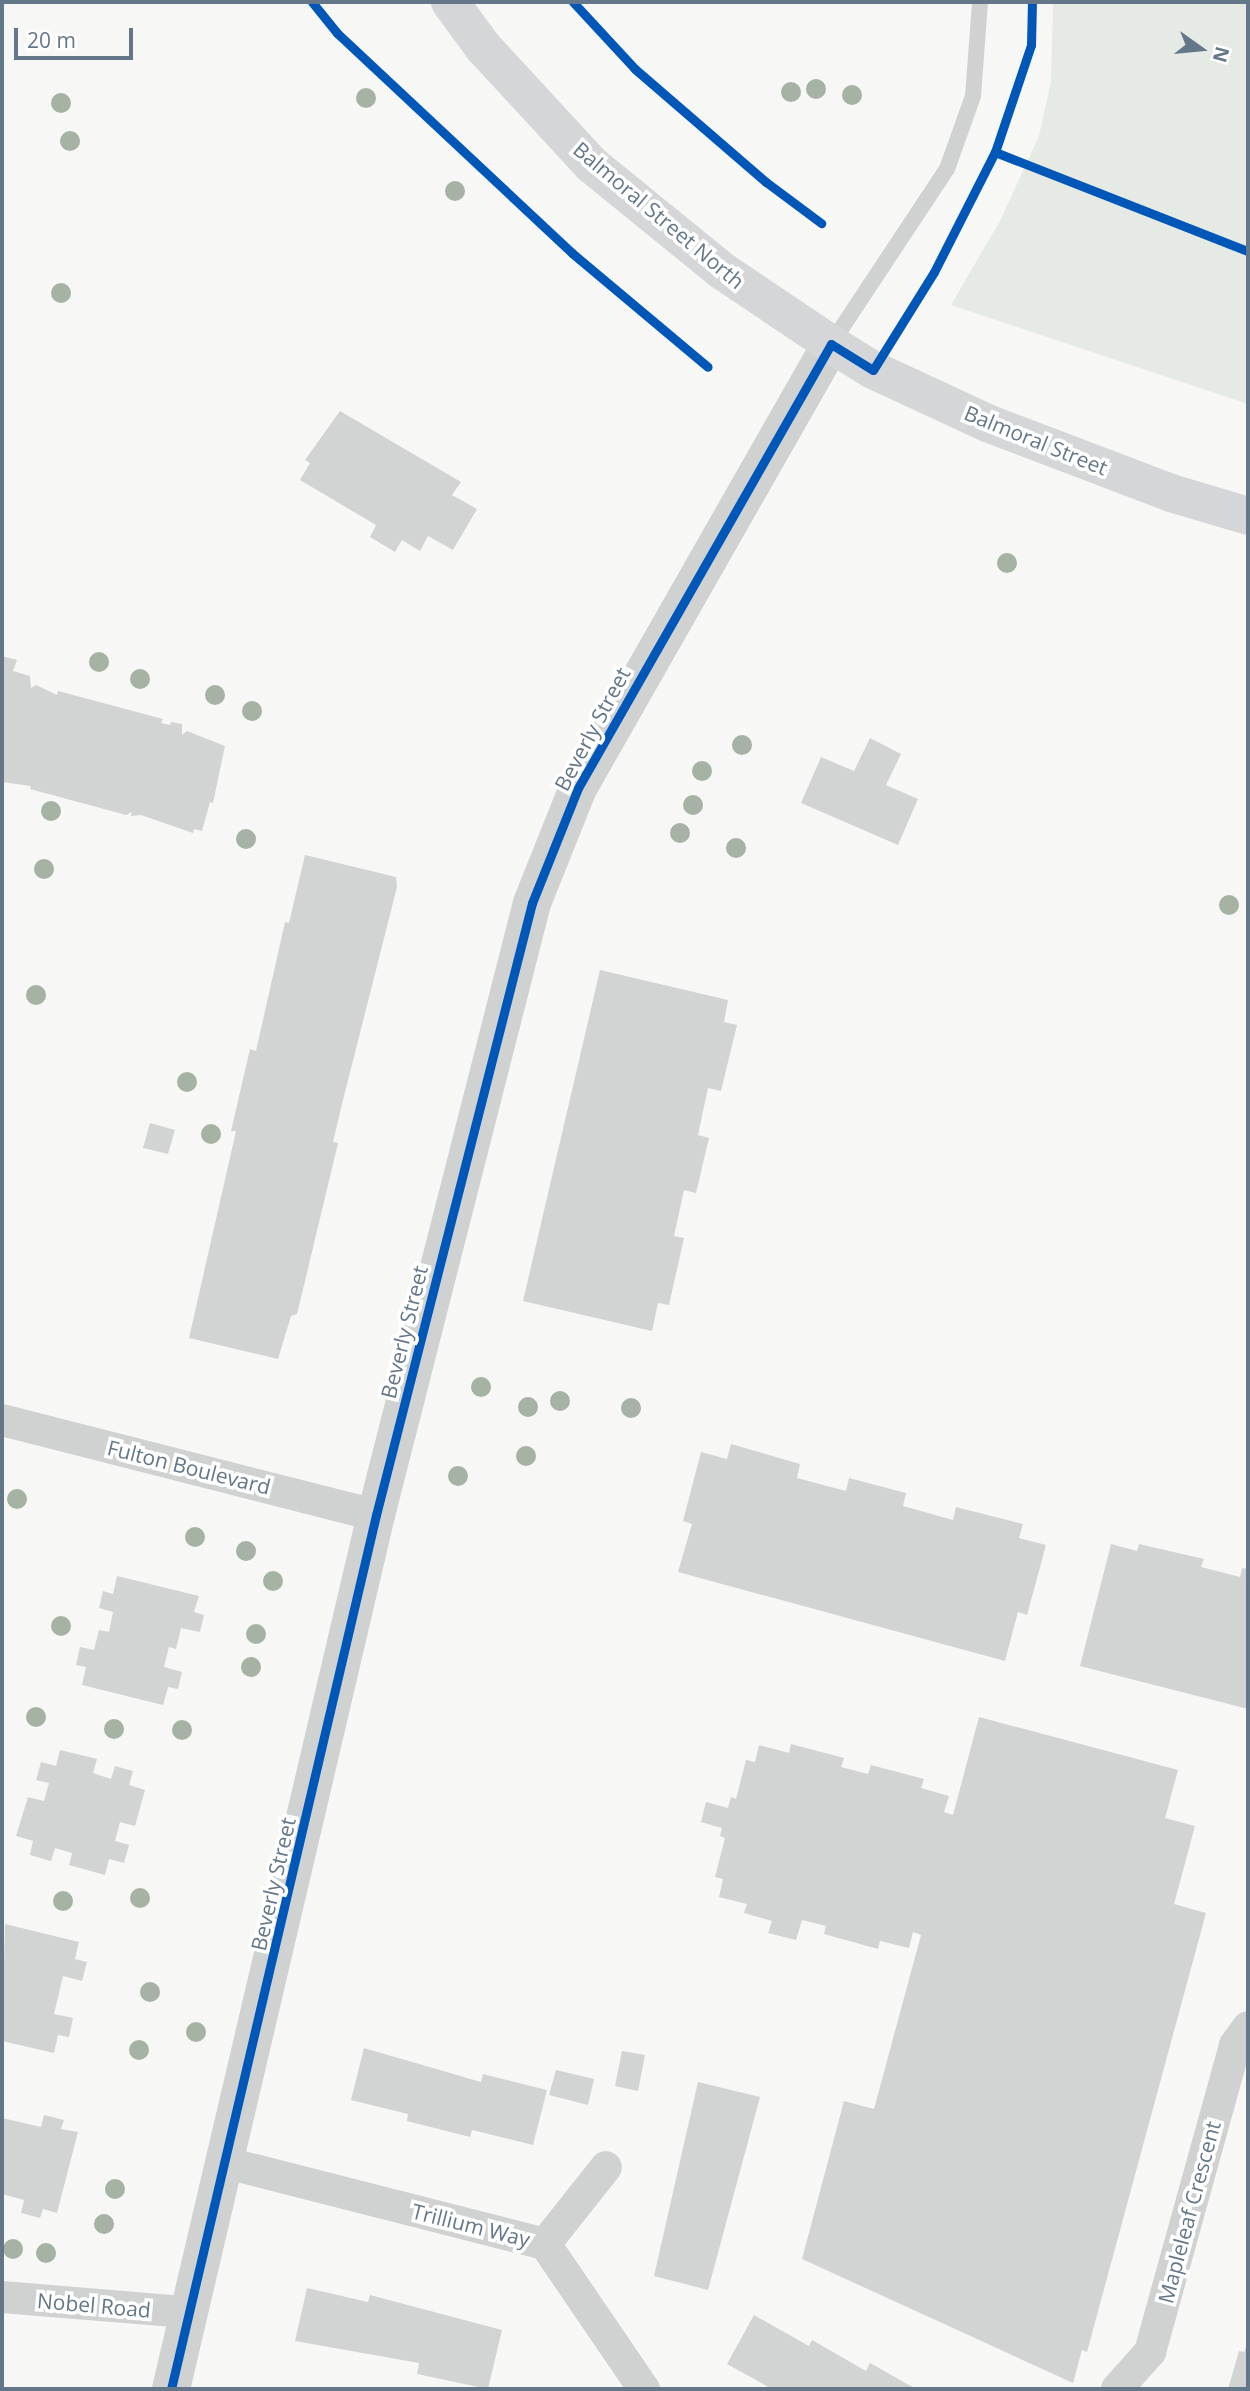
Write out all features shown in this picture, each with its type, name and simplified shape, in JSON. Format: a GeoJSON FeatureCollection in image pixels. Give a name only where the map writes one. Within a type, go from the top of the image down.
{"type":"FeatureCollection","features":[{"type":"Feature","properties":{"kind":"main road","name":"Balmoral Street North"},"geometry":{"type":"LineString","coordinates":[[450,2],[483,47],[592,165],[722,270],[831,344]]}},
{"type":"Feature","properties":{"kind":"main road","name":"Balmoral Street"},"geometry":{"type":"LineString","coordinates":[[831,344],[873,370],[987,423],[1171,493],[1248,516]]}},
{"type":"Feature","properties":{"kind":"street","name":"Beverly Street"},"geometry":{"type":"LineString","coordinates":[[171,2389],[187,2312],[227,2163],[376,1515],[532,903],[578,788],[831,344]]}},
{"type":"Feature","properties":{"kind":"street","name":"Fulton Boulevard"},"geometry":{"type":"LineString","coordinates":[[2,1420],[376,1515]]}},
{"type":"Feature","properties":{"kind":"street","name":"Mapleleaf Crescent"},"geometry":{"type":"LineString","coordinates":[[1116,2389],[1150,2352],[1235,2045],[1248,2027]]}},
{"type":"Feature","properties":{"kind":"street","name":"Trillium Way"},"geometry":{"type":"LineString","coordinates":[[227,2163],[545,2244],[644,2389]]}},
{"type":"Feature","properties":{"kind":"street"},"geometry":{"type":"LineString","coordinates":[[545,2244],[606,2167]]}},
{"type":"Feature","properties":{"kind":"street","name":"Nobel Road"},"geometry":{"type":"LineString","coordinates":[[2,2297],[187,2312]]}},
{"type":"Feature","properties":{"kind":"lane"},"geometry":{"type":"LineString","coordinates":[[831,344],[947,169],[973,96],[980,2]]}},
{"type":"Feature","properties":{"kind":"shaded area"},"geometry":{"type":"Polygon","coordinates":[[[1053,2],[1248,2],[1248,404],[951,305],[1001,219],[1039,136],[1051,82],[1053,2]]]}},
{"type":"Feature","properties":{"kind":"building"},"geometry":{"type":"Polygon","coordinates":[[[340,411],[461,482],[452,495],[477,509],[453,550],[428,536],[420,551],[402,540],[395,552],[370,537],[376,525],[300,480],[310,463],[305,460],[340,411]]]}},
{"type":"Feature","properties":{"kind":"building"},"geometry":{"type":"Polygon","coordinates":[[[2,656],[17,660],[13,671],[30,676],[31,688],[36,685],[57,695],[58,691],[163,719],[161,723],[182,724],[182,735],[187,731],[225,746],[213,803],[210,802],[202,831],[194,829],[193,833],[141,815],[131,816],[132,812],[126,815],[30,789],[31,786],[2,782],[2,656]]]}},
{"type":"Feature","properties":{"kind":"building"},"geometry":{"type":"Polygon","coordinates":[[[870,738],[901,754],[886,785],[918,799],[898,845],[801,803],[821,757],[854,771],[870,738]]]}},
{"type":"Feature","properties":{"kind":"building"},"geometry":{"type":"Polygon","coordinates":[[[305,855],[396,877],[397,887],[333,1142],[338,1143],[297,1314],[291,1316],[278,1359],[189,1338],[236,1131],[231,1131],[250,1049],[256,1051],[285,922],[289,923],[305,855]]]}},
{"type":"Feature","properties":{"kind":"building"},"geometry":{"type":"Polygon","coordinates":[[[600,970],[728,1000],[724,1022],[737,1025],[721,1091],[708,1088],[698,1135],[709,1138],[696,1193],[684,1190],[674,1236],[684,1238],[669,1305],[658,1303],[652,1331],[523,1301],[600,970]]]}},
{"type":"Feature","properties":{"kind":"building"},"geometry":{"type":"Polygon","coordinates":[[[150,1123],[175,1130],[168,1154],[143,1148],[150,1123]]]}},
{"type":"Feature","properties":{"kind":"building"},"geometry":{"type":"Polygon","coordinates":[[[731,1444],[800,1464],[797,1478],[846,1491],[849,1478],[906,1493],[903,1506],[953,1520],[956,1507],[1023,1524],[1019,1538],[1046,1545],[1027,1615],[1018,1612],[1005,1661],[678,1572],[692,1524],[683,1521],[701,1452],[727,1459],[731,1444]]]}},
{"type":"Feature","properties":{"kind":"building"},"geometry":{"type":"Polygon","coordinates":[[[1111,1544],[1137,1551],[1139,1544],[1204,1559],[1201,1567],[1240,1577],[1242,1568],[1248,1569],[1248,1709],[1080,1666],[1111,1544]]]}},
{"type":"Feature","properties":{"kind":"building"},"geometry":{"type":"Polygon","coordinates":[[[117,1576],[199,1596],[194,1612],[204,1615],[200,1632],[181,1628],[176,1649],[169,1647],[164,1667],[182,1672],[178,1689],[168,1687],[163,1705],[82,1685],[86,1667],[76,1665],[80,1647],[94,1650],[99,1630],[109,1632],[113,1612],[99,1608],[103,1591],[113,1594],[117,1576]]]}},
{"type":"Feature","properties":{"kind":"building"},"geometry":{"type":"Polygon","coordinates":[[[979,1717],[1178,1770],[1165,1818],[1195,1826],[1174,1904],[1206,1913],[1087,2352],[1082,2350],[1073,2383],[802,2259],[844,2101],[874,2109],[921,1935],[913,1932],[909,1948],[880,1941],[878,1949],[824,1934],[826,1926],[802,1920],[796,1940],[768,1933],[772,1921],[744,1913],[747,1904],[719,1897],[723,1879],[715,1877],[725,1838],[720,1836],[722,1828],[701,1822],[706,1802],[728,1808],[731,1797],[736,1799],[746,1760],[755,1762],[759,1745],[789,1753],[791,1744],[844,1758],[841,1767],[868,1774],[871,1765],[924,1779],[921,1788],[949,1796],[944,1812],[953,1815],[979,1717]]]}},
{"type":"Feature","properties":{"kind":"building"},"geometry":{"type":"Polygon","coordinates":[[[60,1750],[97,1759],[93,1773],[111,1779],[115,1766],[133,1771],[129,1785],[145,1790],[135,1826],[120,1822],[115,1841],[129,1845],[124,1863],[109,1859],[105,1875],[69,1865],[72,1853],[55,1848],[51,1861],[30,1855],[33,1841],[16,1836],[28,1797],[44,1801],[49,1783],[36,1780],[41,1762],[56,1766],[60,1750]]]}},
{"type":"Feature","properties":{"kind":"building"},"geometry":{"type":"Polygon","coordinates":[[[5,1924],[79,1942],[75,1959],[87,1962],[82,1981],[63,1976],[54,2014],[73,2018],[69,2037],[58,2035],[54,2053],[2,2041],[5,1924]]]}},
{"type":"Feature","properties":{"kind":"building"},"geometry":{"type":"Polygon","coordinates":[[[364,2048],[481,2082],[483,2074],[547,2090],[533,2145],[472,2130],[470,2137],[407,2121],[408,2114],[351,2100],[364,2048]]]}},
{"type":"Feature","properties":{"kind":"building"},"geometry":{"type":"Polygon","coordinates":[[[622,2051],[645,2055],[638,2091],[615,2086],[622,2051]]]}},
{"type":"Feature","properties":{"kind":"building"},"geometry":{"type":"Polygon","coordinates":[[[556,2070],[594,2079],[588,2105],[549,2095],[556,2070]]]}},
{"type":"Feature","properties":{"kind":"building"},"geometry":{"type":"Polygon","coordinates":[[[698,2082],[760,2097],[708,2290],[654,2276],[698,2082]]]}},
{"type":"Feature","properties":{"kind":"building"},"geometry":{"type":"Polygon","coordinates":[[[44,2115],[64,2120],[61,2129],[78,2132],[57,2213],[43,2209],[40,2218],[21,2213],[24,2200],[2,2194],[2,2118],[41,2127],[44,2115]]]}},
{"type":"Feature","properties":{"kind":"building"},"geometry":{"type":"Polygon","coordinates":[[[307,2288],[368,2302],[370,2295],[502,2330],[488,2389],[417,2374],[419,2363],[295,2341],[307,2288]]]}},
{"type":"Feature","properties":{"kind":"building"},"geometry":{"type":"Polygon","coordinates":[[[754,2315],[809,2346],[812,2340],[866,2371],[870,2363],[916,2389],[772,2389],[727,2364],[754,2315]]]}},
{"type":"Feature","properties":{"kind":"building"},"geometry":{"type":"Polygon","coordinates":[[[1248,2342],[1248,2389],[1228,2389],[1239,2351],[1244,2352],[1248,2342]]]}},
{"type":"Feature","properties":{"kind":"cycle path"},"geometry":{"type":"LineString","coordinates":[[312,2],[337,33],[572,253],[708,367]]}},
{"type":"Feature","properties":{"kind":"cycle path"},"geometry":{"type":"LineString","coordinates":[[573,2],[635,69],[766,182],[821,223]]}},
{"type":"Feature","properties":{"kind":"cycle path"},"geometry":{"type":"LineString","coordinates":[[171,2389],[376,1515],[532,903],[578,788],[831,344],[873,370],[934,272],[995,152],[1031,45],[1032,2]]}},
{"type":"Feature","properties":{"kind":"cycle path"},"geometry":{"type":"LineString","coordinates":[[995,152],[1248,251]]}}]}
